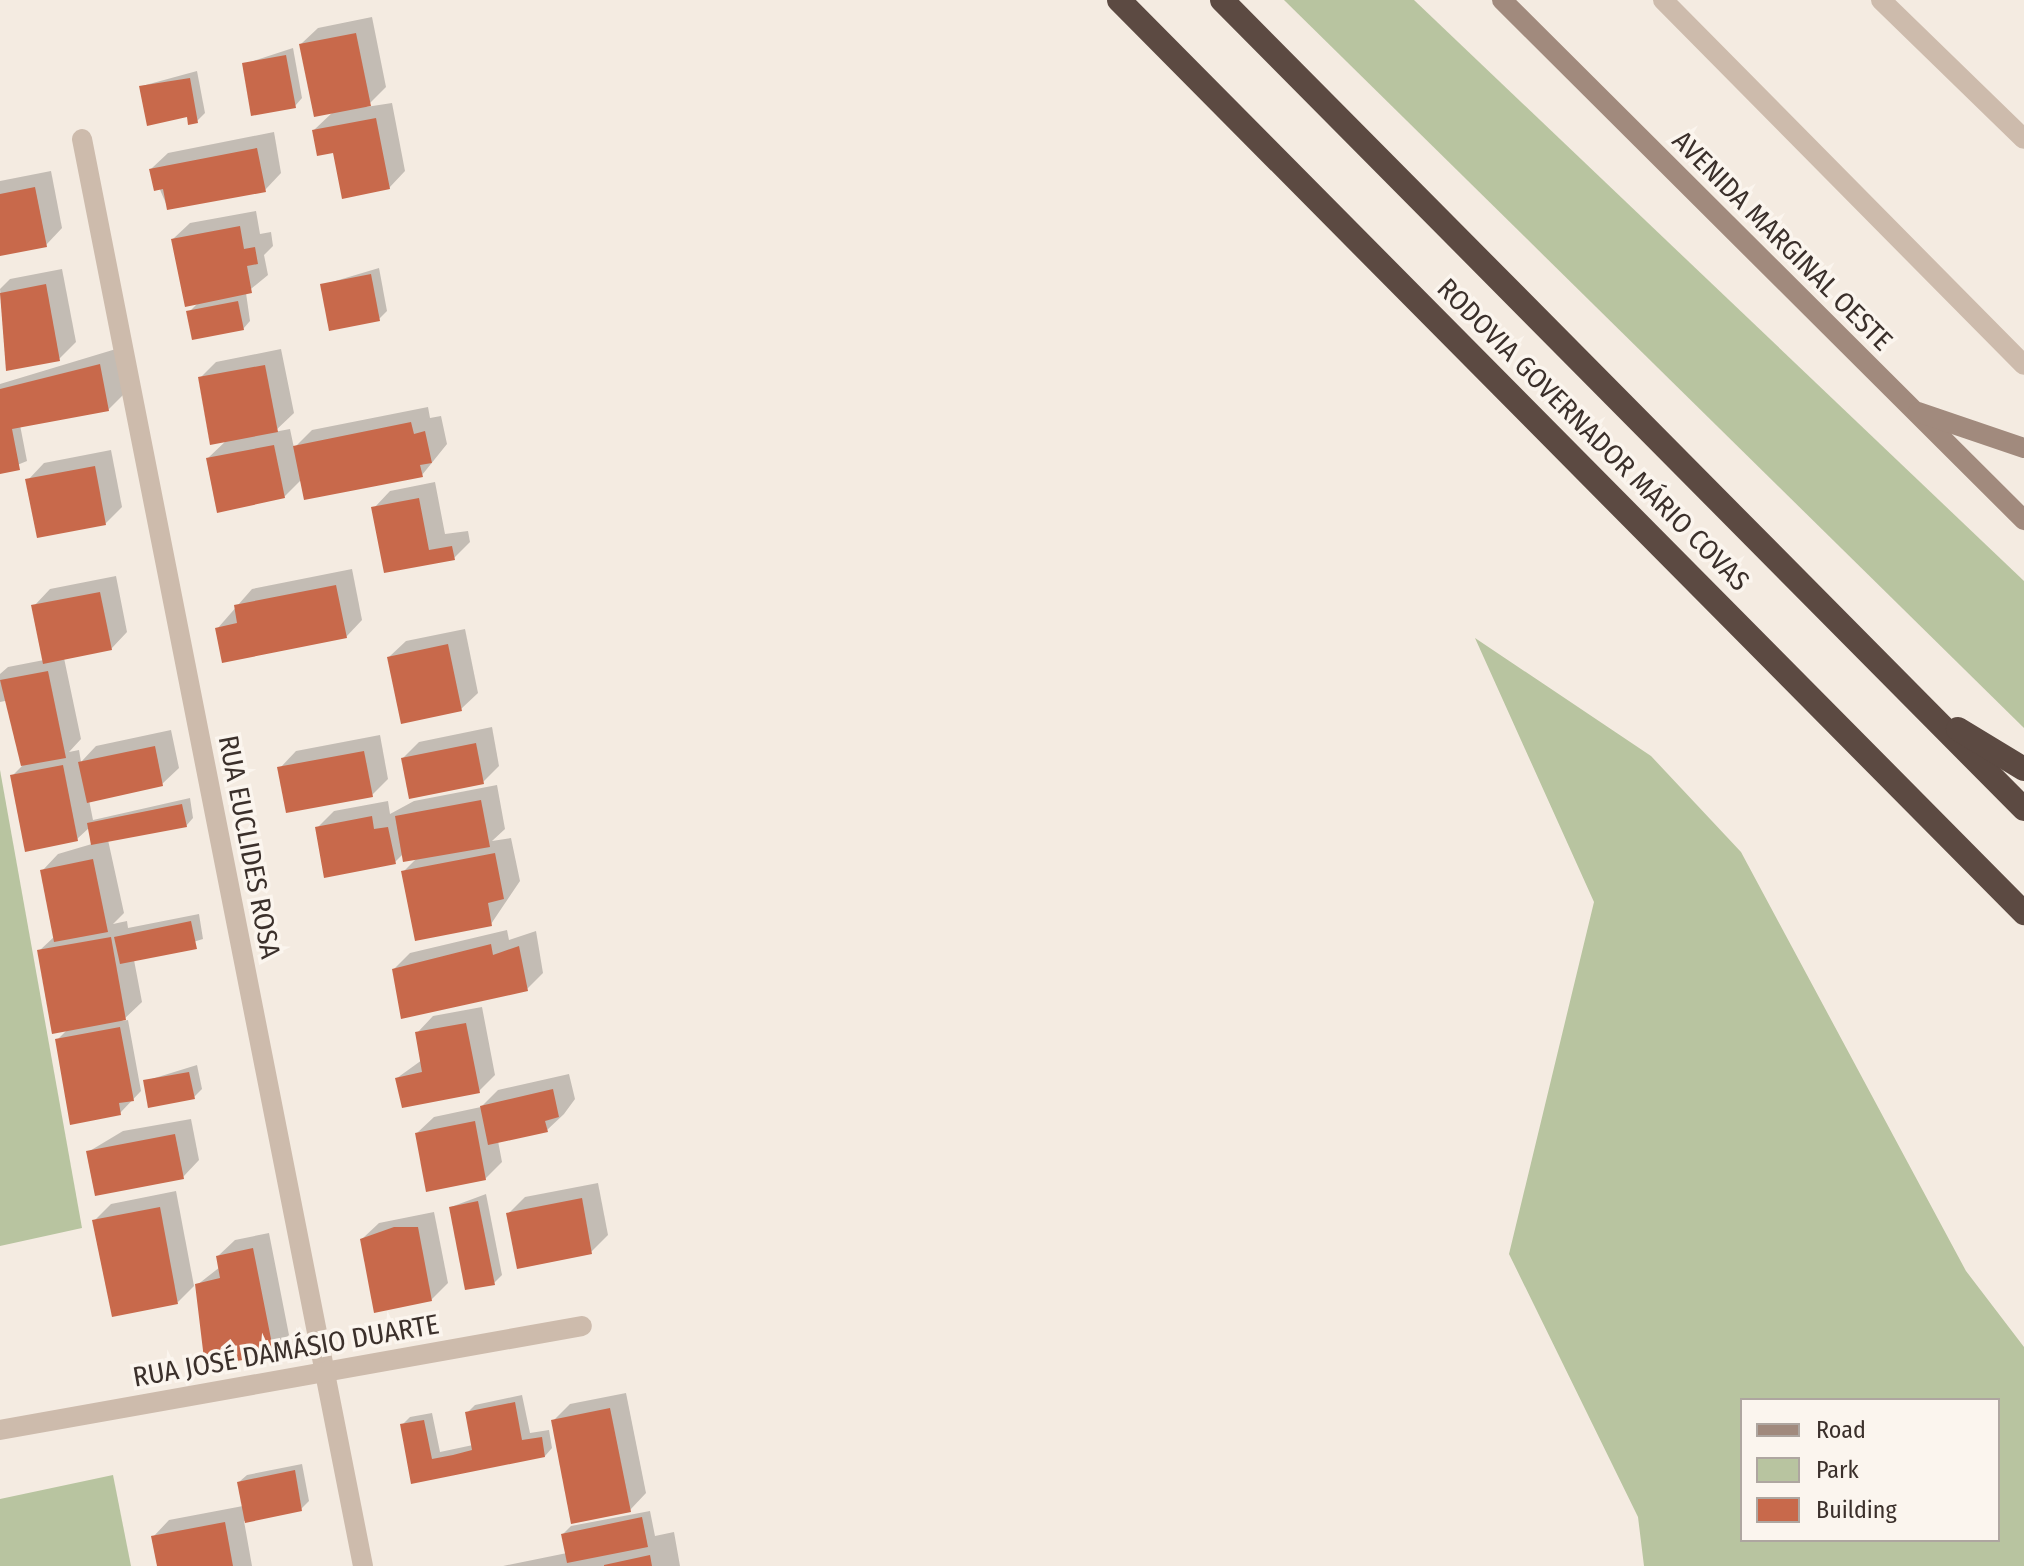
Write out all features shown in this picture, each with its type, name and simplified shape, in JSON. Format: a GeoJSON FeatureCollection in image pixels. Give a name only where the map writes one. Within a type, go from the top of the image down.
{"type":"FeatureCollection","features":[{"type":"Feature","properties":{"kind":"highway","name":"RODOVIA GOVERNADOR MÁRIO COVAS"},"geometry":{"type":"LineString","coordinates":[[1119,0],[2024,913]]}},
{"type":"Feature","properties":{"kind":"highway","name":"RODOVIA GOVERNADOR MÁRIO COVAS"},"geometry":{"type":"LineString","coordinates":[[1222,0],[2024,809]]}},
{"type":"Feature","properties":{"kind":"highway"},"geometry":{"type":"LineString","coordinates":[[1925,709],[2024,769]]}},
{"type":"Feature","properties":{"kind":"main road","name":"AVENIDA MARGINAL OESTE"},"geometry":{"type":"LineString","coordinates":[[1502,0],[2024,520]]}},
{"type":"Feature","properties":{"kind":"main road"},"geometry":{"type":"LineString","coordinates":[[1912,409],[2024,448]]}},
{"type":"Feature","properties":{"kind":"street"},"geometry":{"type":"LineString","coordinates":[[1663,0],[2024,365]]}},
{"type":"Feature","properties":{"kind":"street"},"geometry":{"type":"LineString","coordinates":[[1881,0],[2024,139]]}},
{"type":"Feature","properties":{"kind":"street","name":"RUA EUCLIDES ROSA"},"geometry":{"type":"LineString","coordinates":[[82,139],[363,1566]]}},
{"type":"Feature","properties":{"kind":"street","name":"RUA JOSÉ DAMÁSIO DUARTE"},"geometry":{"type":"LineString","coordinates":[[0,1430],[582,1326]]}},
{"type":"Feature","properties":{"kind":"green space"},"geometry":{"type":"Polygon","coordinates":[[[1284,0],[1414,0],[2024,581],[2024,728],[1284,0]]]}},
{"type":"Feature","properties":{"kind":"green space"},"geometry":{"type":"Polygon","coordinates":[[[1475,638],[1651,756],[1741,852],[1966,1271],[2024,1347],[2024,1566],[1644,1566],[1638,1517],[1509,1254],[1594,902],[1475,638]]]}},
{"type":"Feature","properties":{"kind":"green space"},"geometry":{"type":"Polygon","coordinates":[[[0,770],[82,1228],[0,1246],[0,770]]]}},
{"type":"Feature","properties":{"kind":"green space"},"geometry":{"type":"Polygon","coordinates":[[[113,1475],[131,1566],[0,1566],[0,1499],[113,1475]]]}},
{"type":"Feature","properties":{"kind":"building"},"geometry":{"type":"Polygon","coordinates":[[[356,33],[371,106],[314,117],[299,44],[356,33]]]}},
{"type":"Feature","properties":{"kind":"building"},"geometry":{"type":"Polygon","coordinates":[[[286,55],[296,108],[251,116],[242,63],[286,55]]]}},
{"type":"Feature","properties":{"kind":"building"},"geometry":{"type":"Polygon","coordinates":[[[190,78],[198,123],[188,125],[187,117],[147,126],[139,86],[190,78]]]}},
{"type":"Feature","properties":{"kind":"building"},"geometry":{"type":"Polygon","coordinates":[[[376,118],[390,189],[342,199],[333,153],[317,156],[312,130],[376,118]]]}},
{"type":"Feature","properties":{"kind":"building"},"geometry":{"type":"Polygon","coordinates":[[[257,148],[266,192],[167,210],[163,189],[154,191],[149,169],[257,148]]]}},
{"type":"Feature","properties":{"kind":"building"},"geometry":{"type":"Polygon","coordinates":[[[35,187],[47,247],[0,256],[0,194],[35,187]]]}},
{"type":"Feature","properties":{"kind":"building"},"geometry":{"type":"Polygon","coordinates":[[[240,226],[244,249],[255,247],[258,264],[247,266],[252,293],[185,307],[171,239],[240,226]]]}},
{"type":"Feature","properties":{"kind":"building"},"geometry":{"type":"Polygon","coordinates":[[[371,274],[380,321],[329,331],[320,284],[371,274]]]}},
{"type":"Feature","properties":{"kind":"building"},"geometry":{"type":"Polygon","coordinates":[[[46,284],[60,361],[6,371],[0,293],[46,284]]]}},
{"type":"Feature","properties":{"kind":"building"},"geometry":{"type":"Polygon","coordinates":[[[238,301],[244,330],[192,340],[186,311],[238,301]]]}},
{"type":"Feature","properties":{"kind":"building"},"geometry":{"type":"Polygon","coordinates":[[[100,364],[109,411],[12,429],[20,470],[0,474],[0,389],[100,364]]]}},
{"type":"Feature","properties":{"kind":"building"},"geometry":{"type":"Polygon","coordinates":[[[265,365],[278,432],[210,445],[198,377],[265,365]]]}},
{"type":"Feature","properties":{"kind":"building"},"geometry":{"type":"Polygon","coordinates":[[[411,422],[414,434],[425,431],[432,463],[420,465],[423,477],[304,500],[293,446],[411,422]]]}},
{"type":"Feature","properties":{"kind":"building"},"geometry":{"type":"Polygon","coordinates":[[[274,445],[285,498],[217,513],[206,458],[274,445]]]}},
{"type":"Feature","properties":{"kind":"building"},"geometry":{"type":"Polygon","coordinates":[[[95,466],[106,525],[37,538],[25,479],[95,466]]]}},
{"type":"Feature","properties":{"kind":"building"},"geometry":{"type":"Polygon","coordinates":[[[419,498],[429,550],[452,546],[455,560],[384,573],[371,507],[419,498]]]}},
{"type":"Feature","properties":{"kind":"building"},"geometry":{"type":"Polygon","coordinates":[[[336,585],[347,638],[222,663],[215,628],[237,623],[234,605],[336,585]]]}},
{"type":"Feature","properties":{"kind":"building"},"geometry":{"type":"Polygon","coordinates":[[[100,592],[112,650],[43,664],[31,605],[100,592]]]}},
{"type":"Feature","properties":{"kind":"building"},"geometry":{"type":"Polygon","coordinates":[[[448,644],[462,711],[401,724],[387,657],[448,644]]]}},
{"type":"Feature","properties":{"kind":"building"},"geometry":{"type":"Polygon","coordinates":[[[48,671],[66,758],[21,766],[0,680],[48,671]]]}},
{"type":"Feature","properties":{"kind":"building"},"geometry":{"type":"Polygon","coordinates":[[[476,743],[484,784],[409,799],[401,758],[476,743]]]}},
{"type":"Feature","properties":{"kind":"building"},"geometry":{"type":"Polygon","coordinates":[[[155,746],[163,786],[87,803],[78,762],[155,746]]]}},
{"type":"Feature","properties":{"kind":"building"},"geometry":{"type":"Polygon","coordinates":[[[364,751],[373,797],[286,813],[277,767],[364,751]]]}},
{"type":"Feature","properties":{"kind":"building"},"geometry":{"type":"Polygon","coordinates":[[[63,765],[78,841],[25,852],[10,775],[63,765]]]}},
{"type":"Feature","properties":{"kind":"building"},"geometry":{"type":"Polygon","coordinates":[[[481,800],[490,847],[403,862],[395,816],[481,800]]]}},
{"type":"Feature","properties":{"kind":"building"},"geometry":{"type":"Polygon","coordinates":[[[182,804],[187,827],[91,845],[87,823],[182,804]]]}},
{"type":"Feature","properties":{"kind":"building"},"geometry":{"type":"Polygon","coordinates":[[[372,816],[374,829],[388,827],[396,864],[324,878],[315,827],[372,816]]]}},
{"type":"Feature","properties":{"kind":"building"},"geometry":{"type":"Polygon","coordinates":[[[495,853],[504,899],[488,903],[492,926],[415,941],[401,871],[495,853]]]}},
{"type":"Feature","properties":{"kind":"building"},"geometry":{"type":"Polygon","coordinates":[[[93,859],[108,932],[54,942],[40,870],[93,859]]]}},
{"type":"Feature","properties":{"kind":"building"},"geometry":{"type":"Polygon","coordinates":[[[191,921],[197,949],[120,964],[114,937],[191,921]]]}},
{"type":"Feature","properties":{"kind":"building"},"geometry":{"type":"Polygon","coordinates":[[[111,937],[126,1020],[52,1034],[37,950],[111,937]]]}},
{"type":"Feature","properties":{"kind":"building"},"geometry":{"type":"Polygon","coordinates":[[[491,944],[493,955],[519,946],[528,991],[401,1019],[392,969],[491,944]]]}},
{"type":"Feature","properties":{"kind":"building"},"geometry":{"type":"Polygon","coordinates":[[[466,1023],[480,1093],[402,1108],[395,1078],[422,1072],[415,1032],[466,1023]]]}},
{"type":"Feature","properties":{"kind":"building"},"geometry":{"type":"Polygon","coordinates":[[[120,1027],[134,1101],[119,1103],[121,1115],[70,1125],[55,1039],[120,1027]]]}},
{"type":"Feature","properties":{"kind":"building"},"geometry":{"type":"Polygon","coordinates":[[[189,1072],[195,1099],[148,1108],[143,1080],[189,1072]]]}},
{"type":"Feature","properties":{"kind":"building"},"geometry":{"type":"Polygon","coordinates":[[[553,1089],[559,1117],[545,1121],[548,1132],[488,1145],[480,1106],[553,1089]]]}},
{"type":"Feature","properties":{"kind":"building"},"geometry":{"type":"Polygon","coordinates":[[[475,1121],[486,1180],[426,1192],[415,1133],[475,1121]]]}},
{"type":"Feature","properties":{"kind":"building"},"geometry":{"type":"Polygon","coordinates":[[[175,1134],[184,1179],[95,1196],[86,1151],[175,1134]]]}},
{"type":"Feature","properties":{"kind":"building"},"geometry":{"type":"Polygon","coordinates":[[[582,1198],[592,1254],[517,1269],[506,1213],[582,1198]]]}},
{"type":"Feature","properties":{"kind":"building"},"geometry":{"type":"Polygon","coordinates":[[[478,1201],[495,1285],[465,1290],[449,1207],[478,1201]]]}},
{"type":"Feature","properties":{"kind":"building"},"geometry":{"type":"Polygon","coordinates":[[[160,1207],[178,1304],[112,1317],[92,1220],[160,1207]]]}},
{"type":"Feature","properties":{"kind":"building"},"geometry":{"type":"Polygon","coordinates":[[[394,1227],[418,1227],[432,1301],[374,1313],[360,1239],[394,1227]]]}},
{"type":"Feature","properties":{"kind":"building"},"geometry":{"type":"Polygon","coordinates":[[[253,1248],[274,1354],[205,1367],[195,1284],[220,1278],[216,1256],[253,1248]]]}},
{"type":"Feature","properties":{"kind":"building"},"geometry":{"type":"Polygon","coordinates":[[[515,1402],[522,1440],[542,1437],[545,1457],[411,1484],[400,1424],[424,1420],[432,1459],[453,1455],[472,1450],[465,1412],[515,1402]]]}},
{"type":"Feature","properties":{"kind":"building"},"geometry":{"type":"Polygon","coordinates":[[[610,1408],[631,1512],[571,1524],[551,1420],[610,1408]]]}},
{"type":"Feature","properties":{"kind":"building"},"geometry":{"type":"Polygon","coordinates":[[[295,1470],[302,1511],[245,1523],[237,1482],[295,1470]]]}},
{"type":"Feature","properties":{"kind":"building"},"geometry":{"type":"Polygon","coordinates":[[[642,1517],[648,1547],[567,1563],[561,1534],[642,1517]]]}},
{"type":"Feature","properties":{"kind":"building"},"geometry":{"type":"Polygon","coordinates":[[[225,1522],[233,1566],[157,1566],[151,1536],[225,1522]]]}},
{"type":"Feature","properties":{"kind":"building"},"geometry":{"type":"Polygon","coordinates":[[[650,1555],[652,1566],[604,1566],[604,1565],[650,1555]]]}}]}
